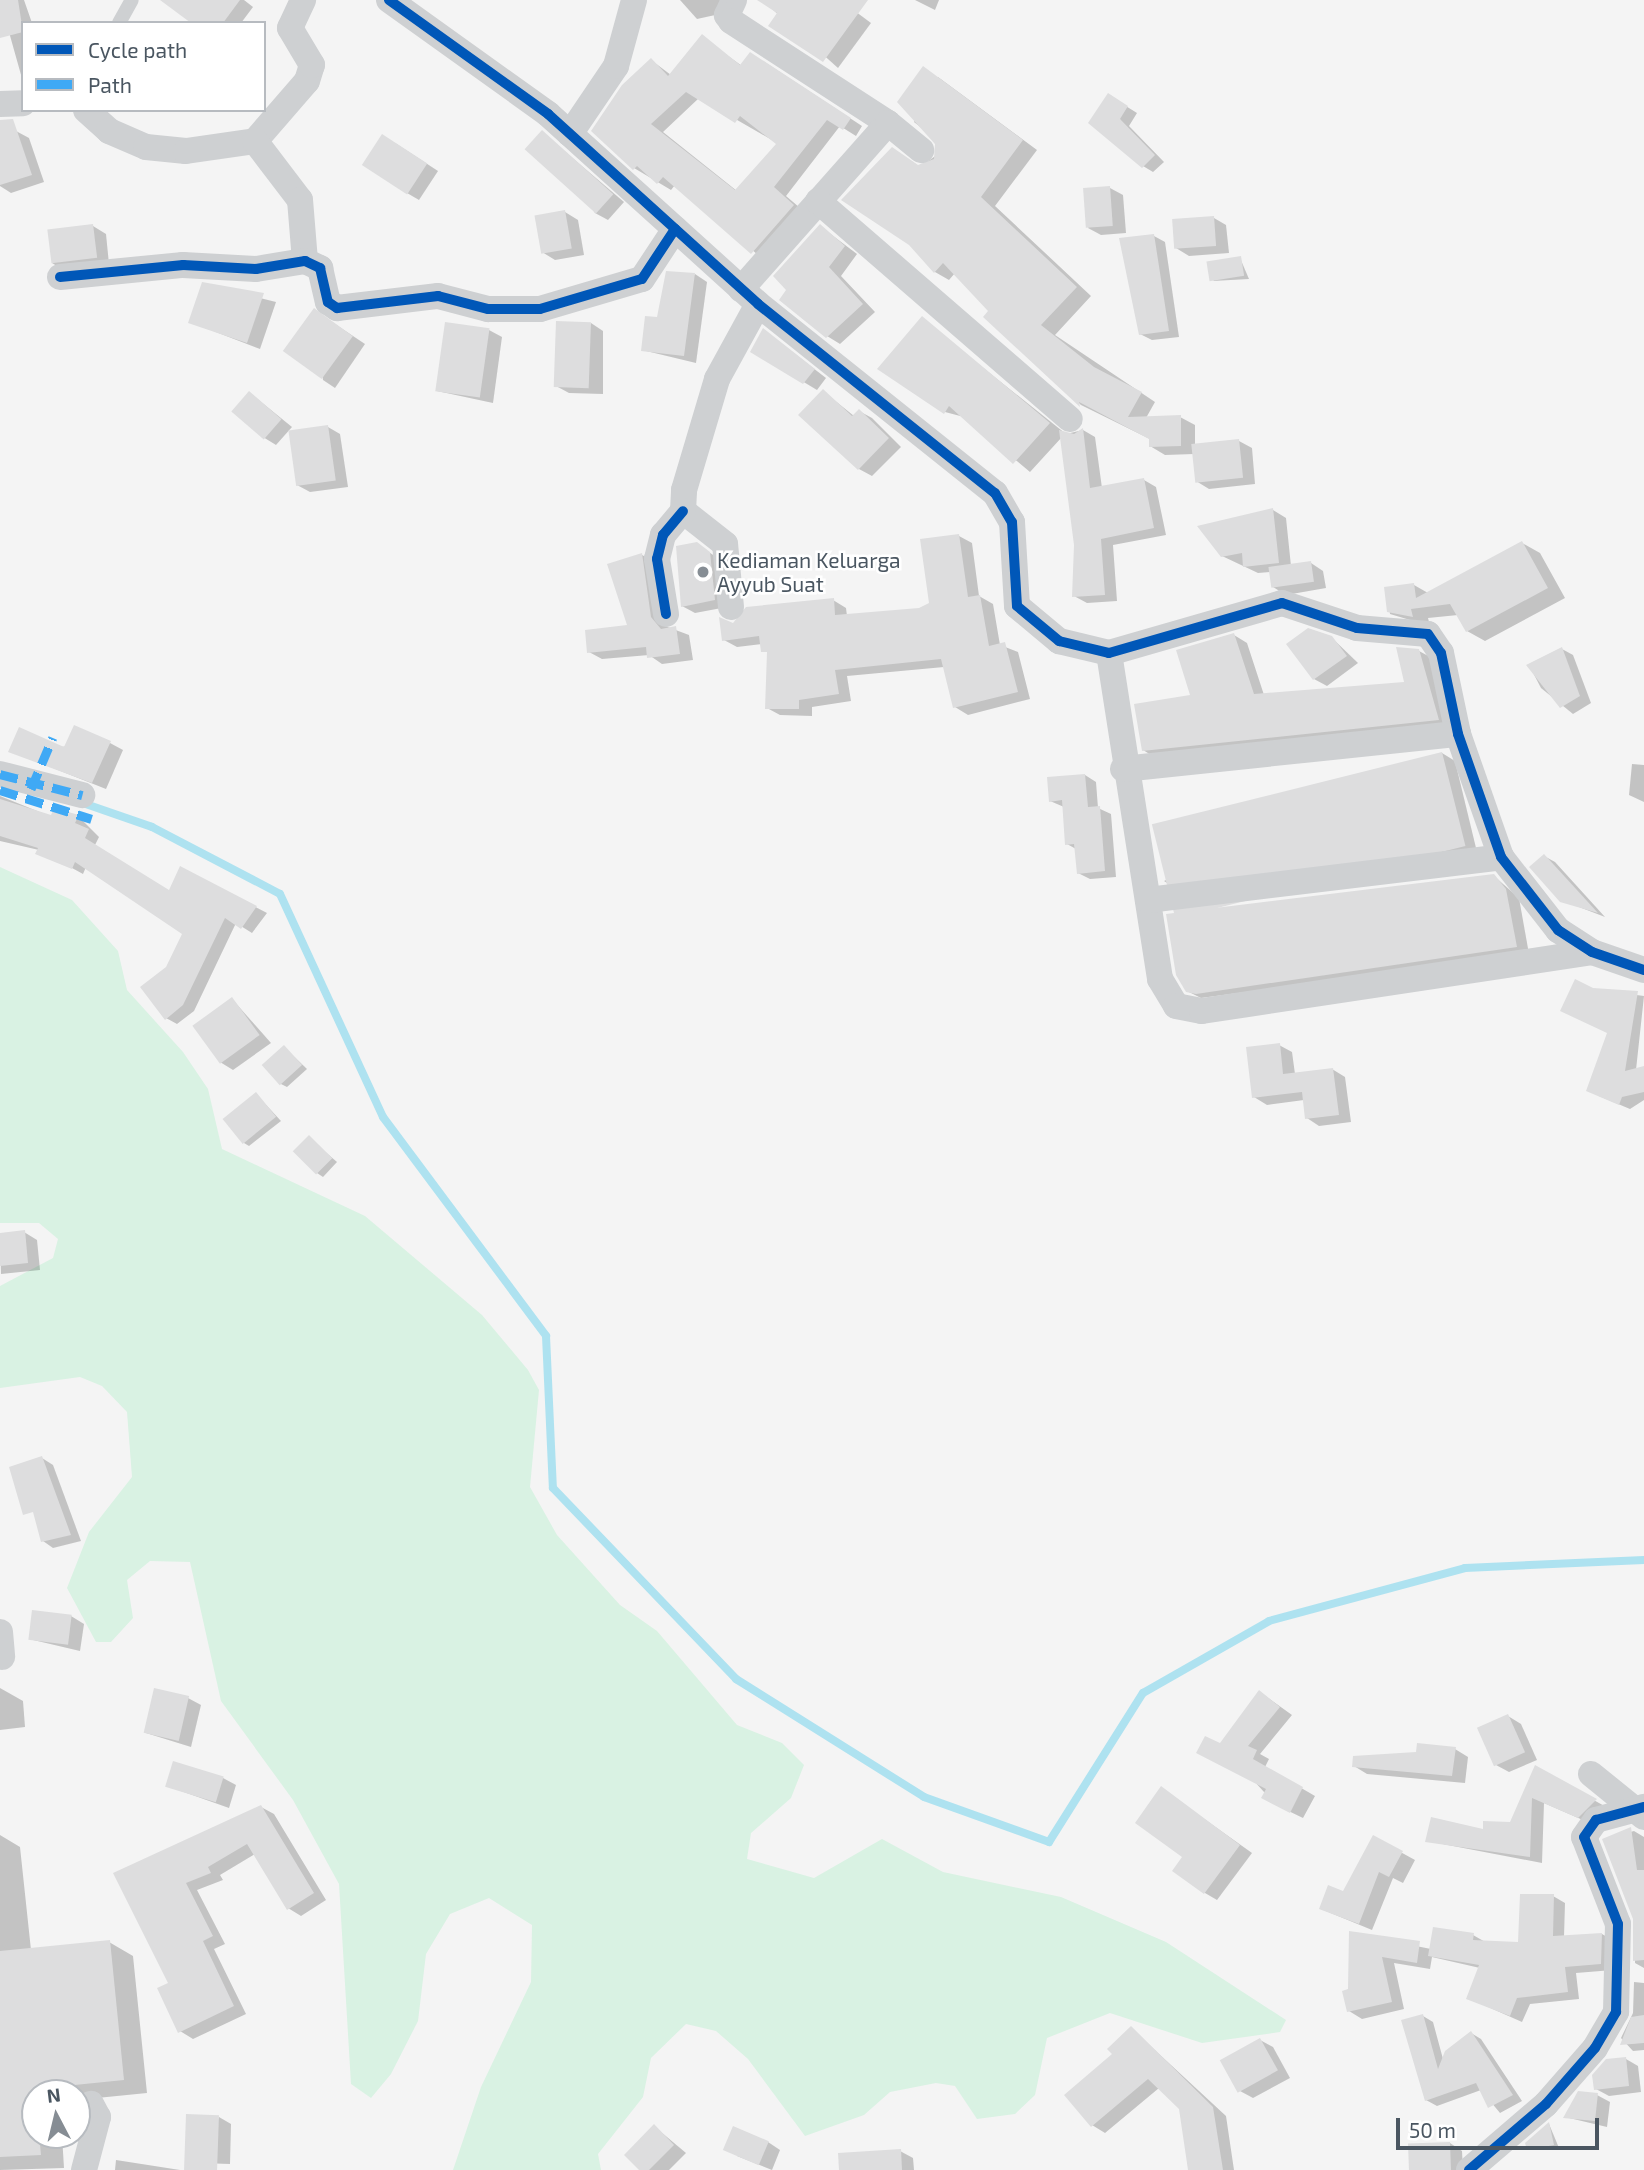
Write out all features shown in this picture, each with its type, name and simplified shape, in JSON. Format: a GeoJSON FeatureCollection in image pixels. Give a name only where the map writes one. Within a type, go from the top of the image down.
{"type":"FeatureCollection","features":[{"type":"Feature","properties":{"kind":"street"},"geometry":{"type":"LineString","coordinates":[[89,112],[128,142],[145,146],[186,151],[255,141],[307,80],[312,65],[290,28],[303,0]]}},
{"type":"Feature","properties":{"kind":"street"},"geometry":{"type":"LineString","coordinates":[[389,0],[570,134],[749,297],[995,493],[1012,522],[1017,606],[1059,640],[1108,653],[1282,603],[1357,628],[1420,630],[1441,653],[1458,734],[1501,857],[1558,930],[1592,952],[1644,970]]}},
{"type":"Feature","properties":{"kind":"street"},"geometry":{"type":"LineString","coordinates":[[570,134],[616,66],[634,0]]}},
{"type":"Feature","properties":{"kind":"street"},"geometry":{"type":"LineString","coordinates":[[734,0],[727,15],[732,21],[888,123],[921,150]]}},
{"type":"Feature","properties":{"kind":"street"},"geometry":{"type":"LineString","coordinates":[[0,104],[21,103]]}},
{"type":"Feature","properties":{"kind":"street"},"geometry":{"type":"LineString","coordinates":[[666,614],[657,559],[663,536],[683,511],[692,452],[749,297],[818,201],[888,123]]}},
{"type":"Feature","properties":{"kind":"street"},"geometry":{"type":"LineString","coordinates":[[255,141],[300,200],[305,261]]}},
{"type":"Feature","properties":{"kind":"street"},"geometry":{"type":"LineString","coordinates":[[818,201],[1070,419]]}},
{"type":"Feature","properties":{"kind":"street"},"geometry":{"type":"LineString","coordinates":[[60,277],[183,265],[256,269],[305,261],[320,268],[328,302],[337,308],[438,296],[488,309],[540,309],[642,279],[675,229]]}},
{"type":"Feature","properties":{"kind":"street"},"geometry":{"type":"LineString","coordinates":[[683,511],[725,544],[731,607]]}},
{"type":"Feature","properties":{"kind":"street"},"geometry":{"type":"LineString","coordinates":[[1108,653],[1123,769],[1164,992],[1183,1010],[1592,952]]}},
{"type":"Feature","properties":{"kind":"street"},"geometry":{"type":"LineString","coordinates":[[1123,769],[1458,734]]}},
{"type":"Feature","properties":{"kind":"street"},"geometry":{"type":"LineString","coordinates":[[0,774],[82,794]]}},
{"type":"Feature","properties":{"kind":"street"},"geometry":{"type":"LineString","coordinates":[[1147,900],[1501,857]]}},
{"type":"Feature","properties":{"kind":"street"},"geometry":{"type":"LineString","coordinates":[[1591,1774],[1640,1811]]}},
{"type":"Feature","properties":{"kind":"street"},"geometry":{"type":"LineString","coordinates":[[1469,2170],[1546,2104],[1595,2048],[1616,2012],[1618,1924],[1584,1837],[1596,1820],[1640,1811]]}},
{"type":"Feature","properties":{"kind":"street"},"geometry":{"type":"LineString","coordinates":[[91,2104],[97,2117],[91,2141]]}},
{"type":"Feature","properties":{"kind":"street"},"geometry":{"type":"LineString","coordinates":[[84,2170],[89,2149]]}},
{"type":"Feature","properties":{"kind":"lane"},"geometry":{"type":"LineString","coordinates":[[120,21],[132,0]]}},
{"type":"Feature","properties":{"kind":"green space"},"geometry":{"type":"Polygon","coordinates":[[[0,867],[72,900],[118,951],[127,990],[183,1052],[208,1089],[222,1149],[365,1216],[482,1315],[528,1370],[539,1390],[530,1487],[557,1535],[620,1605],[657,1631],[737,1725],[782,1743],[804,1765],[791,1798],[751,1833],[747,1859],[814,1878],[882,1839],[943,1872],[1061,1897],[1166,1942],[1286,2020],[1280,2032],[1202,2043],[1110,2013],[1047,2038],[1035,2095],[1015,2114],[977,2119],[955,2086],[936,2083],[890,2092],[864,2115],[805,2136],[748,2059],[716,2031],[686,2024],[651,2058],[643,2097],[598,2154],[601,2170],[453,2170],[481,2087],[531,1982],[532,1925],[489,1898],[450,1914],[426,1954],[418,2021],[391,2074],[371,2098],[351,2084],[339,1884],[293,1800],[221,1701],[190,1562],[150,1561],[127,1580],[133,1618],[111,1642],[96,1642],[67,1588],[89,1532],[132,1477],[127,1412],[102,1386],[80,1377],[0,1388],[0,1286],[53,1258],[58,1239],[39,1223],[0,1223],[0,867]]]}},
{"type":"Feature","properties":{"kind":"building"},"geometry":{"type":"Polygon","coordinates":[[[0,0],[18,0],[21,33],[0,38],[0,0]]]}},
{"type":"Feature","properties":{"kind":"building"},"geometry":{"type":"Polygon","coordinates":[[[160,0],[240,0],[224,21],[188,21],[160,0]]]}},
{"type":"Feature","properties":{"kind":"building"},"geometry":{"type":"Polygon","coordinates":[[[757,0],[868,0],[823,62],[768,26],[777,13],[757,0]]]}},
{"type":"Feature","properties":{"kind":"building"},"geometry":{"type":"Polygon","coordinates":[[[702,34],[740,65],[750,52],[851,118],[843,130],[827,120],[774,187],[794,205],[751,254],[663,177],[657,184],[637,166],[633,170],[591,131],[622,85],[651,58],[668,76],[702,34]],[[686,92],[651,124],[735,190],[776,144],[740,116],[735,123],[686,92]]]}},
{"type":"Feature","properties":{"kind":"building"},"geometry":{"type":"Polygon","coordinates":[[[923,66],[1023,140],[981,197],[1077,287],[1041,325],[1094,367],[1142,392],[1128,417],[1181,415],[1181,446],[1149,447],[1149,439],[1079,402],[1080,407],[983,317],[988,311],[943,263],[934,273],[909,245],[841,200],[892,147],[918,165],[934,159],[935,144],[897,102],[923,66]]]}},
{"type":"Feature","properties":{"kind":"building"},"geometry":{"type":"Polygon","coordinates":[[[1108,93],[1128,106],[1120,119],[1155,155],[1142,168],[1088,123],[1108,93]]]}},
{"type":"Feature","properties":{"kind":"building"},"geometry":{"type":"Polygon","coordinates":[[[13,119],[32,175],[0,185],[0,120],[13,119]]]}},
{"type":"Feature","properties":{"kind":"building"},"geometry":{"type":"Polygon","coordinates":[[[542,130],[613,194],[596,214],[525,149],[542,130]]]}},
{"type":"Feature","properties":{"kind":"building"},"geometry":{"type":"Polygon","coordinates":[[[382,134],[427,163],[407,194],[362,165],[382,134]]]}},
{"type":"Feature","properties":{"kind":"building"},"geometry":{"type":"Polygon","coordinates":[[[1110,186],[1113,226],[1086,228],[1083,188],[1110,186]]]}},
{"type":"Feature","properties":{"kind":"building"},"geometry":{"type":"Polygon","coordinates":[[[565,210],[572,248],[541,254],[534,215],[565,210]]]}},
{"type":"Feature","properties":{"kind":"building"},"geometry":{"type":"Polygon","coordinates":[[[1214,216],[1216,246],[1174,249],[1172,219],[1214,216]]]}},
{"type":"Feature","properties":{"kind":"building"},"geometry":{"type":"Polygon","coordinates":[[[93,224],[97,258],[51,263],[47,230],[93,224]]]}},
{"type":"Feature","properties":{"kind":"building"},"geometry":{"type":"Polygon","coordinates":[[[820,224],[845,246],[829,267],[863,304],[826,338],[779,300],[786,290],[773,276],[820,224]]]}},
{"type":"Feature","properties":{"kind":"building"},"geometry":{"type":"Polygon","coordinates":[[[1154,234],[1169,331],[1139,335],[1119,238],[1154,234]]]}},
{"type":"Feature","properties":{"kind":"building"},"geometry":{"type":"Polygon","coordinates":[[[1241,256],[1244,276],[1210,281],[1206,261],[1241,256]]]}},
{"type":"Feature","properties":{"kind":"building"},"geometry":{"type":"Polygon","coordinates":[[[666,271],[695,273],[684,356],[641,351],[645,316],[657,317],[666,271]]]}},
{"type":"Feature","properties":{"kind":"building"},"geometry":{"type":"Polygon","coordinates":[[[202,282],[264,293],[247,343],[188,323],[202,282]]]}},
{"type":"Feature","properties":{"kind":"building"},"geometry":{"type":"Polygon","coordinates":[[[314,308],[353,336],[322,379],[283,351],[314,308]]]}},
{"type":"Feature","properties":{"kind":"building"},"geometry":{"type":"Polygon","coordinates":[[[922,316],[1050,423],[1013,464],[949,406],[944,414],[877,369],[922,316]]]}},
{"type":"Feature","properties":{"kind":"building"},"geometry":{"type":"Polygon","coordinates":[[[556,321],[591,322],[589,388],[554,387],[556,321]]]}},
{"type":"Feature","properties":{"kind":"building"},"geometry":{"type":"Polygon","coordinates":[[[445,322],[490,328],[480,398],[435,391],[445,322]]]}},
{"type":"Feature","properties":{"kind":"building"},"geometry":{"type":"Polygon","coordinates":[[[763,328],[815,369],[803,384],[750,352],[763,328]]]}},
{"type":"Feature","properties":{"kind":"building"},"geometry":{"type":"Polygon","coordinates":[[[823,389],[852,416],[859,409],[889,438],[858,470],[798,415],[823,389]]]}},
{"type":"Feature","properties":{"kind":"building"},"geometry":{"type":"Polygon","coordinates":[[[249,391],[281,419],[264,440],[231,411],[249,391]]]}},
{"type":"Feature","properties":{"kind":"building"},"geometry":{"type":"Polygon","coordinates":[[[328,425],[336,480],[296,486],[288,431],[328,425]]]}},
{"type":"Feature","properties":{"kind":"building"},"geometry":{"type":"Polygon","coordinates":[[[1083,428],[1090,488],[1144,478],[1154,528],[1101,539],[1105,595],[1072,597],[1074,545],[1059,430],[1074,434],[1083,428]]]}},
{"type":"Feature","properties":{"kind":"building"},"geometry":{"type":"Polygon","coordinates":[[[1239,439],[1243,478],[1195,483],[1191,444],[1239,439]]]}},
{"type":"Feature","properties":{"kind":"building"},"geometry":{"type":"Polygon","coordinates":[[[1273,508],[1279,563],[1243,567],[1242,553],[1221,557],[1197,526],[1273,508]]]}},
{"type":"Feature","properties":{"kind":"building"},"geometry":{"type":"Polygon","coordinates":[[[959,534],[968,597],[980,595],[989,646],[1005,642],[1018,692],[953,708],[941,659],[835,670],[839,694],[799,700],[799,709],[765,709],[767,652],[761,652],[759,636],[722,641],[719,617],[733,623],[746,607],[834,598],[835,615],[919,608],[929,603],[920,539],[959,534]]]}},
{"type":"Feature","properties":{"kind":"building"},"geometry":{"type":"Polygon","coordinates":[[[1522,541],[1548,588],[1466,632],[1450,604],[1411,609],[1413,617],[1387,612],[1384,587],[1414,583],[1416,598],[1522,541]]]}},
{"type":"Feature","properties":{"kind":"building","name":"Kediaman Keluarga Ayyub Suat"},"geometry":{"type":"Polygon","coordinates":[[[697,542],[710,552],[715,600],[681,607],[676,546],[697,542]]]}},
{"type":"Feature","properties":{"kind":"building"},"geometry":{"type":"Polygon","coordinates":[[[642,553],[651,617],[661,629],[676,626],[680,654],[647,658],[646,647],[587,653],[585,630],[627,625],[607,564],[642,553]]]}},
{"type":"Feature","properties":{"kind":"building"},"geometry":{"type":"Polygon","coordinates":[[[1311,561],[1314,582],[1271,588],[1268,567],[1311,561]]]}},
{"type":"Feature","properties":{"kind":"building"},"geometry":{"type":"Polygon","coordinates":[[[1308,628],[1332,636],[1347,656],[1313,680],[1286,644],[1308,628]]]}},
{"type":"Feature","properties":{"kind":"building"},"geometry":{"type":"Polygon","coordinates":[[[1234,633],[1254,694],[1404,682],[1396,647],[1419,649],[1439,720],[1142,751],[1134,704],[1190,695],[1176,650],[1234,633]]]}},
{"type":"Feature","properties":{"kind":"building"},"geometry":{"type":"Polygon","coordinates":[[[1562,647],[1580,696],[1560,708],[1526,665],[1562,647]]]}},
{"type":"Feature","properties":{"kind":"building"},"geometry":{"type":"Polygon","coordinates":[[[74,725],[111,741],[92,783],[8,752],[19,727],[64,747],[74,725]]]}},
{"type":"Feature","properties":{"kind":"building"},"geometry":{"type":"Polygon","coordinates":[[[1442,752],[1465,846],[1175,918],[1152,824],[1442,752]]]}},
{"type":"Feature","properties":{"kind":"building"},"geometry":{"type":"Polygon","coordinates":[[[1085,774],[1088,807],[1100,806],[1105,871],[1077,874],[1074,844],[1065,845],[1062,800],[1049,802],[1047,777],[1085,774]]]}},
{"type":"Feature","properties":{"kind":"building"},"geometry":{"type":"Polygon","coordinates":[[[0,799],[51,815],[54,808],[79,815],[75,823],[89,829],[85,838],[169,890],[180,866],[257,906],[241,929],[225,918],[183,1005],[165,1020],[140,987],[166,967],[182,934],[75,862],[72,869],[35,854],[38,848],[0,836],[0,799]]]}},
{"type":"Feature","properties":{"kind":"building"},"geometry":{"type":"Polygon","coordinates":[[[1544,854],[1598,913],[1560,902],[1529,867],[1544,854]]]}},
{"type":"Feature","properties":{"kind":"building"},"geometry":{"type":"Polygon","coordinates":[[[1494,874],[1506,889],[1517,947],[1196,994],[1186,992],[1176,975],[1166,914],[1494,874]]]}},
{"type":"Feature","properties":{"kind":"building"},"geometry":{"type":"Polygon","coordinates":[[[1575,979],[1593,988],[1638,991],[1625,1071],[1644,1066],[1644,1092],[1622,1097],[1619,1105],[1586,1091],[1607,1033],[1560,1011],[1575,979]]]}},
{"type":"Feature","properties":{"kind":"building"},"geometry":{"type":"Polygon","coordinates":[[[232,997],[260,1035],[220,1064],[192,1026],[232,997]]]}},
{"type":"Feature","properties":{"kind":"building"},"geometry":{"type":"Polygon","coordinates":[[[1280,1043],[1283,1074],[1333,1068],[1339,1115],[1305,1119],[1302,1092],[1252,1098],[1246,1047],[1280,1043]]]}},
{"type":"Feature","properties":{"kind":"building"},"geometry":{"type":"Polygon","coordinates":[[[284,1045],[302,1065],[280,1085],[262,1065],[284,1045]]]}},
{"type":"Feature","properties":{"kind":"building"},"geometry":{"type":"Polygon","coordinates":[[[256,1092],[276,1117],[243,1144],[223,1119],[256,1092]]]}},
{"type":"Feature","properties":{"kind":"building"},"geometry":{"type":"Polygon","coordinates":[[[309,1135],[332,1158],[316,1175],[293,1151],[309,1135]]]}},
{"type":"Feature","properties":{"kind":"building"},"geometry":{"type":"Polygon","coordinates":[[[25,1230],[28,1263],[0,1266],[0,1233],[25,1230]]]}},
{"type":"Feature","properties":{"kind":"building"},"geometry":{"type":"Polygon","coordinates":[[[42,1456],[71,1535],[41,1542],[33,1512],[23,1515],[9,1467],[42,1456]]]}},
{"type":"Feature","properties":{"kind":"building"},"geometry":{"type":"Polygon","coordinates":[[[32,1610],[72,1615],[68,1645],[28,1640],[32,1610]]]}},
{"type":"Feature","properties":{"kind":"building"},"geometry":{"type":"Polygon","coordinates":[[[154,1688],[189,1696],[179,1741],[144,1733],[154,1688]]]}},
{"type":"Feature","properties":{"kind":"building"},"geometry":{"type":"Polygon","coordinates":[[[1259,1690],[1280,1707],[1248,1746],[1257,1750],[1253,1759],[1303,1787],[1290,1813],[1261,1798],[1266,1789],[1196,1753],[1205,1736],[1220,1743],[1259,1690]]]}},
{"type":"Feature","properties":{"kind":"building"},"geometry":{"type":"Polygon","coordinates":[[[1508,1714],[1525,1752],[1494,1766],[1477,1728],[1508,1714]]]}},
{"type":"Feature","properties":{"kind":"building"},"geometry":{"type":"Polygon","coordinates":[[[1417,1743],[1456,1747],[1452,1776],[1352,1767],[1353,1756],[1416,1752],[1417,1743]]]}},
{"type":"Feature","properties":{"kind":"building"},"geometry":{"type":"Polygon","coordinates":[[[173,1761],[224,1776],[216,1802],[165,1787],[173,1761]]]}},
{"type":"Feature","properties":{"kind":"building"},"geometry":{"type":"Polygon","coordinates":[[[1535,1765],[1597,1799],[1578,1818],[1532,1798],[1530,1857],[1425,1842],[1431,1817],[1483,1829],[1483,1821],[1510,1822],[1535,1765]]]}},
{"type":"Feature","properties":{"kind":"building"},"geometry":{"type":"Polygon","coordinates":[[[1161,1786],[1240,1845],[1204,1894],[1172,1871],[1182,1857],[1135,1823],[1161,1786]]]}},
{"type":"Feature","properties":{"kind":"building"},"geometry":{"type":"Polygon","coordinates":[[[261,1805],[314,1893],[287,1910],[247,1844],[208,1867],[211,1873],[186,1883],[213,1936],[203,1941],[234,2006],[178,2033],[157,1988],[168,1983],[113,1873],[261,1805]]]}},
{"type":"Feature","properties":{"kind":"building"},"geometry":{"type":"Polygon","coordinates":[[[1631,1827],[1637,1870],[1644,1870],[1644,1960],[1633,1961],[1633,1919],[1602,1839],[1631,1827]]]}},
{"type":"Feature","properties":{"kind":"building"},"geometry":{"type":"Polygon","coordinates":[[[1373,1835],[1403,1851],[1389,1877],[1379,1872],[1359,1924],[1319,1909],[1328,1885],[1343,1891],[1373,1835]]]}},
{"type":"Feature","properties":{"kind":"building"},"geometry":{"type":"Polygon","coordinates":[[[1520,1894],[1554,1894],[1553,1936],[1602,1933],[1601,1964],[1565,1967],[1568,1992],[1517,1998],[1510,2016],[1466,1999],[1479,1965],[1428,1956],[1433,1927],[1474,1933],[1473,1940],[1518,1942],[1520,1894]]]}},
{"type":"Feature","properties":{"kind":"building"},"geometry":{"type":"Polygon","coordinates":[[[1349,1931],[1420,1941],[1417,1963],[1382,1957],[1392,2002],[1347,2012],[1342,1991],[1348,1989],[1349,1931]]]}},
{"type":"Feature","properties":{"kind":"building"},"geometry":{"type":"Polygon","coordinates":[[[110,1940],[124,2080],[91,2083],[91,2079],[21,2079],[21,2149],[40,2149],[41,2155],[0,2157],[0,1951],[110,1940]]]}},
{"type":"Feature","properties":{"kind":"building"},"geometry":{"type":"Polygon","coordinates":[[[1423,2014],[1438,2069],[1445,2051],[1471,2031],[1513,2095],[1488,2108],[1476,2083],[1425,2101],[1401,2020],[1423,2014]]]}},
{"type":"Feature","properties":{"kind":"building"},"geometry":{"type":"Polygon","coordinates":[[[1644,2015],[1644,2043],[1620,2045],[1631,2017],[1644,2015]]]}},
{"type":"Feature","properties":{"kind":"building"},"geometry":{"type":"Polygon","coordinates":[[[1131,2026],[1213,2107],[1223,2170],[1188,2170],[1179,2109],[1148,2079],[1091,2127],[1064,2095],[1112,2054],[1107,2049],[1131,2026]]]}},
{"type":"Feature","properties":{"kind":"building"},"geometry":{"type":"Polygon","coordinates":[[[1260,2038],[1278,2070],[1238,2093],[1220,2060],[1260,2038]]]}},
{"type":"Feature","properties":{"kind":"building"},"geometry":{"type":"Polygon","coordinates":[[[1626,2057],[1629,2086],[1594,2090],[1592,2075],[1606,2059],[1626,2057]]]}},
{"type":"Feature","properties":{"kind":"building"},"geometry":{"type":"Polygon","coordinates":[[[1578,2091],[1598,2093],[1595,2121],[1563,2118],[1578,2091]]]}},
{"type":"Feature","properties":{"kind":"building"},"geometry":{"type":"Polygon","coordinates":[[[186,2114],[219,2115],[217,2170],[184,2170],[186,2114]]]}},
{"type":"Feature","properties":{"kind":"building"},"geometry":{"type":"Polygon","coordinates":[[[1549,2122],[1554,2145],[1527,2150],[1525,2143],[1549,2122]]]}},
{"type":"Feature","properties":{"kind":"building"},"geometry":{"type":"Polygon","coordinates":[[[654,2124],[674,2145],[649,2170],[639,2170],[624,2155],[654,2124]]]}},
{"type":"Feature","properties":{"kind":"building"},"geometry":{"type":"Polygon","coordinates":[[[733,2126],[769,2141],[759,2165],[723,2150],[733,2126]]]}},
{"type":"Feature","properties":{"kind":"building"},"geometry":{"type":"Polygon","coordinates":[[[1450,2142],[1451,2170],[1409,2170],[1408,2143],[1450,2142]]]}},
{"type":"Feature","properties":{"kind":"building"},"geometry":{"type":"Polygon","coordinates":[[[901,2149],[902,2170],[839,2170],[838,2153],[901,2149]]]}},
{"type":"Feature","properties":{"kind":"waterway"},"geometry":{"type":"LineString","coordinates":[[80,802],[152,827],[280,894],[383,1117],[546,1336],[553,1488],[736,1679],[924,1797],[1049,1842],[1143,1693],[1269,1621],[1465,1568],[1644,1560]]}},
{"type":"Feature","properties":{"kind":"marked path"},"geometry":{"type":"LineString","coordinates":[[31,789],[53,737]]}},
{"type":"Feature","properties":{"kind":"marked path"},"geometry":{"type":"LineString","coordinates":[[0,774],[82,795]]}},
{"type":"Feature","properties":{"kind":"marked path"},"geometry":{"type":"LineString","coordinates":[[0,790],[92,819]]}},
{"type":"Feature","properties":{"kind":"cycle path"},"geometry":{"type":"LineString","coordinates":[[389,0],[548,114],[758,304],[995,493],[1012,522],[1017,606],[1059,641],[1109,653],[1282,603],[1357,628],[1428,634],[1441,653],[1458,734],[1501,857],[1558,930],[1592,952],[1644,970]]}},
{"type":"Feature","properties":{"kind":"cycle path"},"geometry":{"type":"LineString","coordinates":[[60,277],[183,265],[256,269],[305,261],[320,268],[328,302],[337,308],[438,296],[488,309],[540,309],[642,279],[675,229]]}},
{"type":"Feature","properties":{"kind":"cycle path"},"geometry":{"type":"LineString","coordinates":[[666,614],[657,559],[663,535],[683,511]]}},
{"type":"Feature","properties":{"kind":"cycle path"},"geometry":{"type":"LineString","coordinates":[[1469,2170],[1546,2104],[1595,2048],[1616,2012],[1618,1924],[1584,1837],[1596,1820],[1644,1807]]}},
{"type":"Feature","properties":{"kind":"place","name":"Kediaman Keluarga Ayyub Suat"},"geometry":{"type":"Point","coordinates":[703,572]}}]}
